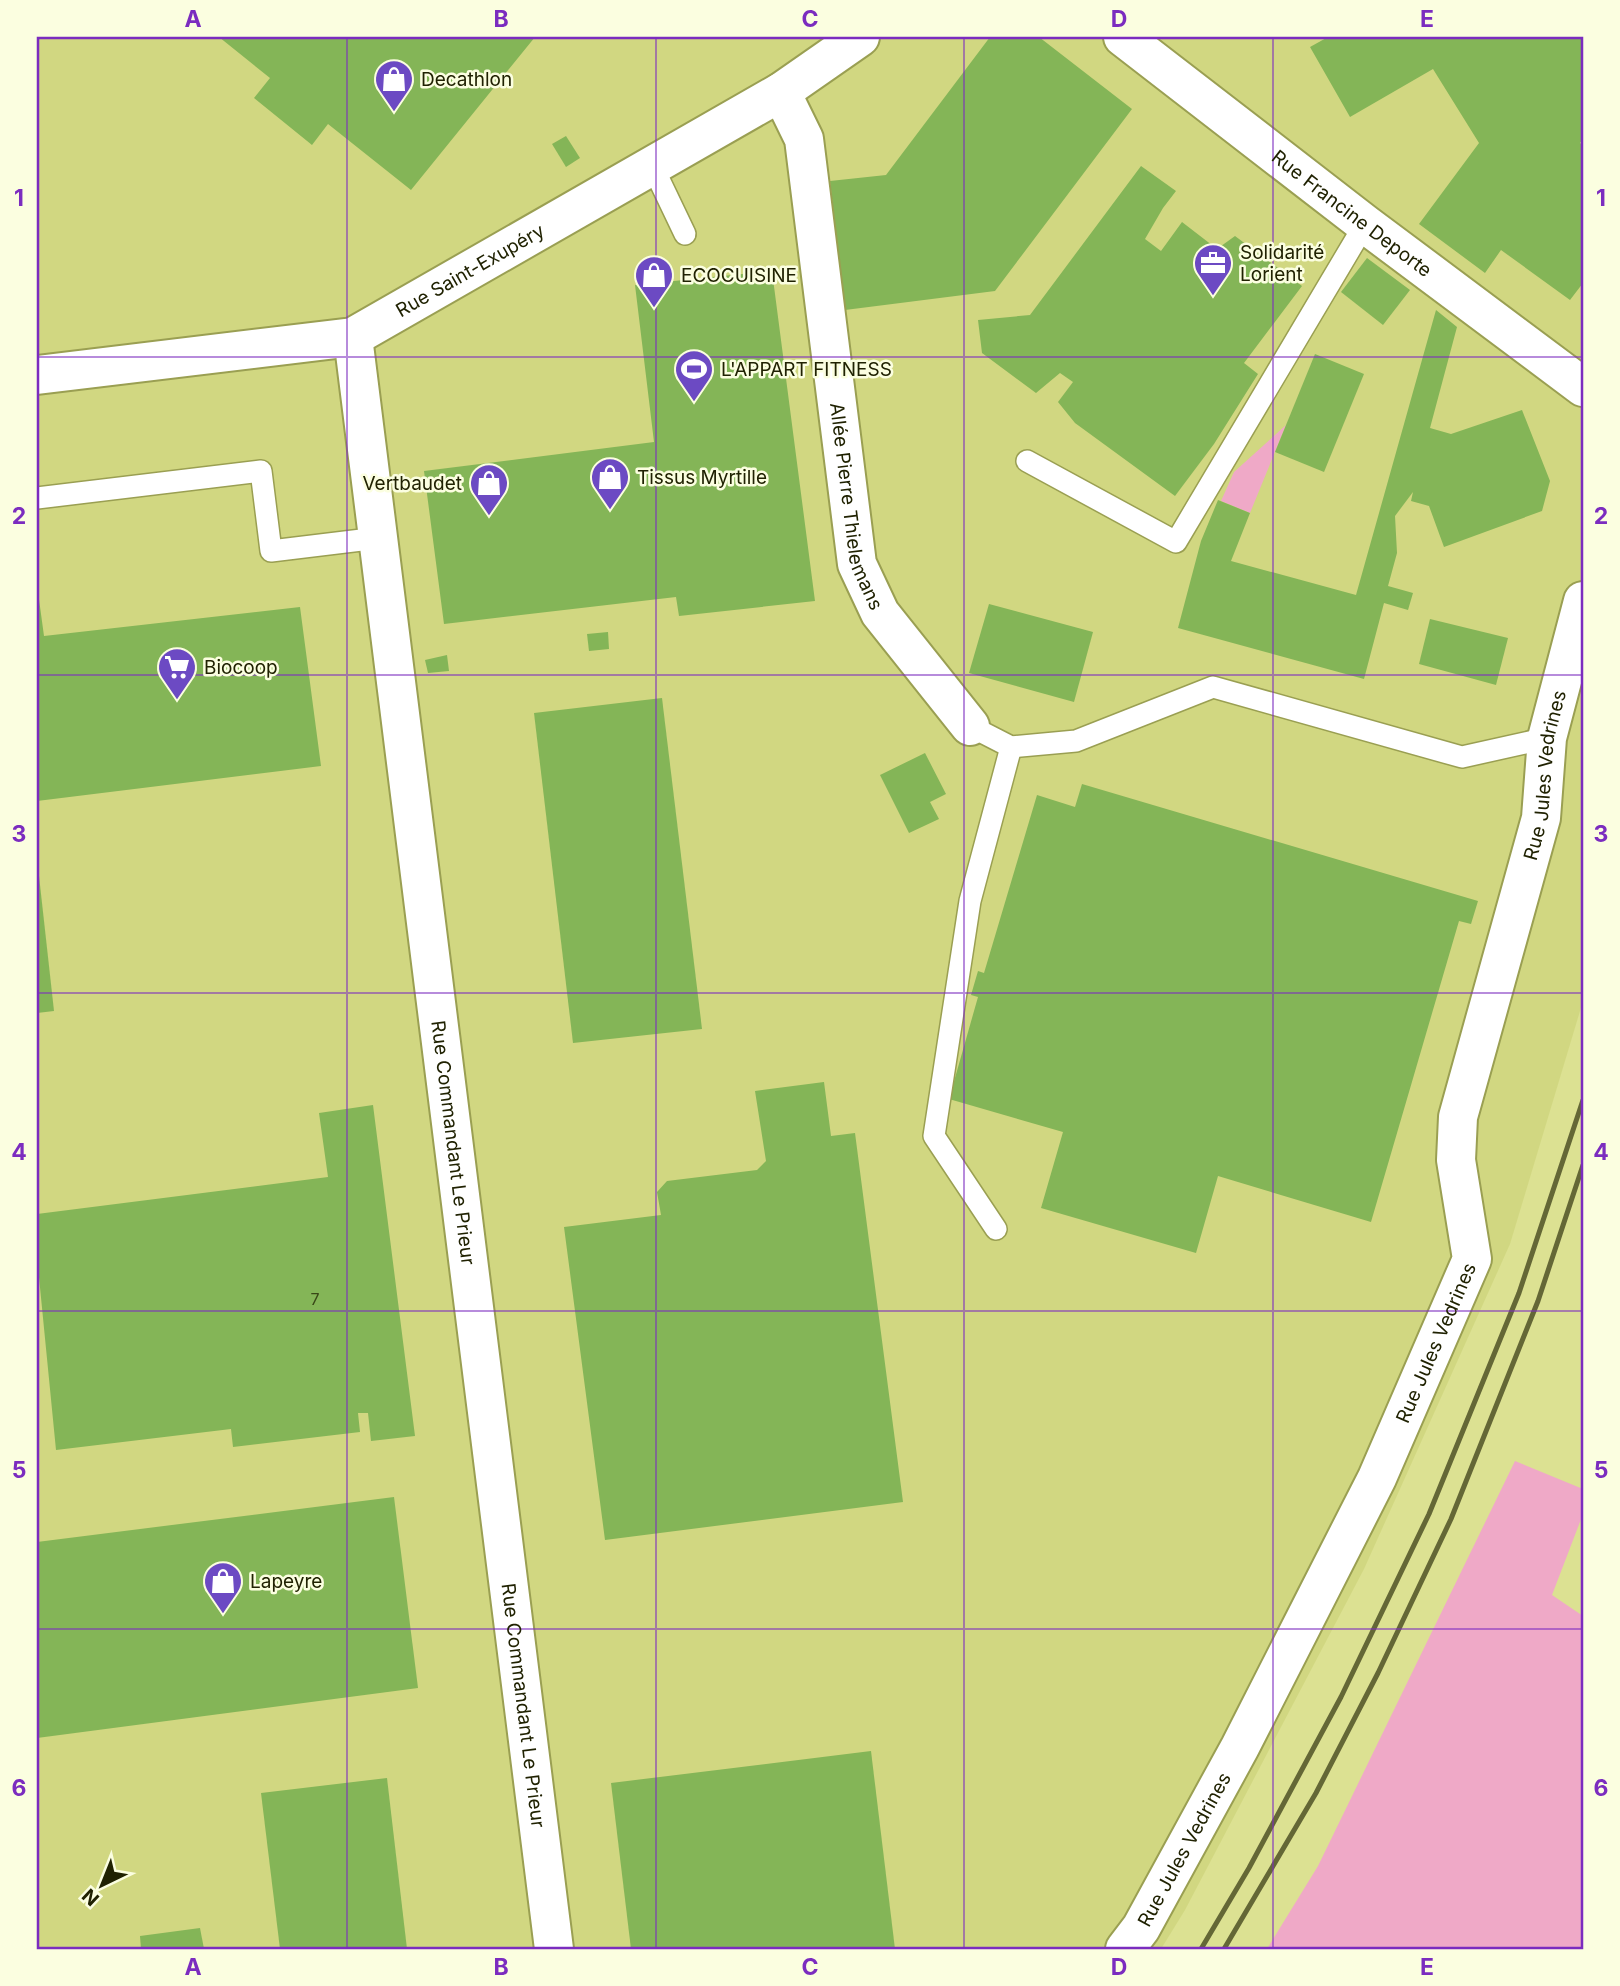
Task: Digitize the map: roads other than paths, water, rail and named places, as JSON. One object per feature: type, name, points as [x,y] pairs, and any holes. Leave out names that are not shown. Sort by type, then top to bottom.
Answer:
[{"type":"street","name":"Rue Saint-Exupéry","points":[[37,375],[353,337],[781,92],[860,37]]},
{"type":"street","name":"Rue Francine Deporte","points":[[1123,37],[1583,387]]},
{"type":"street","name":"Allée Pierre Thielemans","points":[[781,92],[804,139],[857,564],[880,613],[970,726]]},
{"type":"street","name":"Rue Commandant Le Prieur","points":[[353,337],[554,1949]]},
{"type":"street","name":"Rue Jules Vedrines","points":[[1125,1949],[1141,1928],[1240,1747],[1377,1478],[1472,1259],[1456,1160],[1458,1117],[1541,818],[1547,738],[1583,601]]},
{"type":"lane","points":[[652,165],[685,233]]},
{"type":"lane","points":[[1027,461],[1176,542],[1365,223]]},
{"type":"lane","points":[[37,498],[261,471],[271,551],[378,538]]},
{"type":"lane","points":[[970,726],[1011,747],[1076,741],[1213,687],[1462,757],[1547,738]]},
{"type":"lane","points":[[996,1229],[934,1136],[970,901],[1011,747]]},
{"type":"railway","points":[[1201,1949],[1249,1868],[1341,1697],[1429,1514],[1519,1293],[1583,1100]]},
{"type":"railway","points":[[1224,1949],[1316,1793],[1378,1673],[1451,1519],[1538,1301],[1583,1165]]},
{"type":"place","name":"Decathlon","points":[[394,113]]},
{"type":"place","name":"Solidarité Lorient","points":[[1213,297]]},
{"type":"place","name":"ECOCUISINE","points":[[654,309]]},
{"type":"place","name":"L'APPART FITNESS","points":[[694,403]]},
{"type":"place","name":"Tissus Myrtille","points":[[610,511]]},
{"type":"place","name":"Vertbaudet","points":[[489,517]]},
{"type":"place","name":"Biocoop","points":[[177,701]]},
{"type":"place","name":"Lapeyre","points":[[223,1615]]}]
